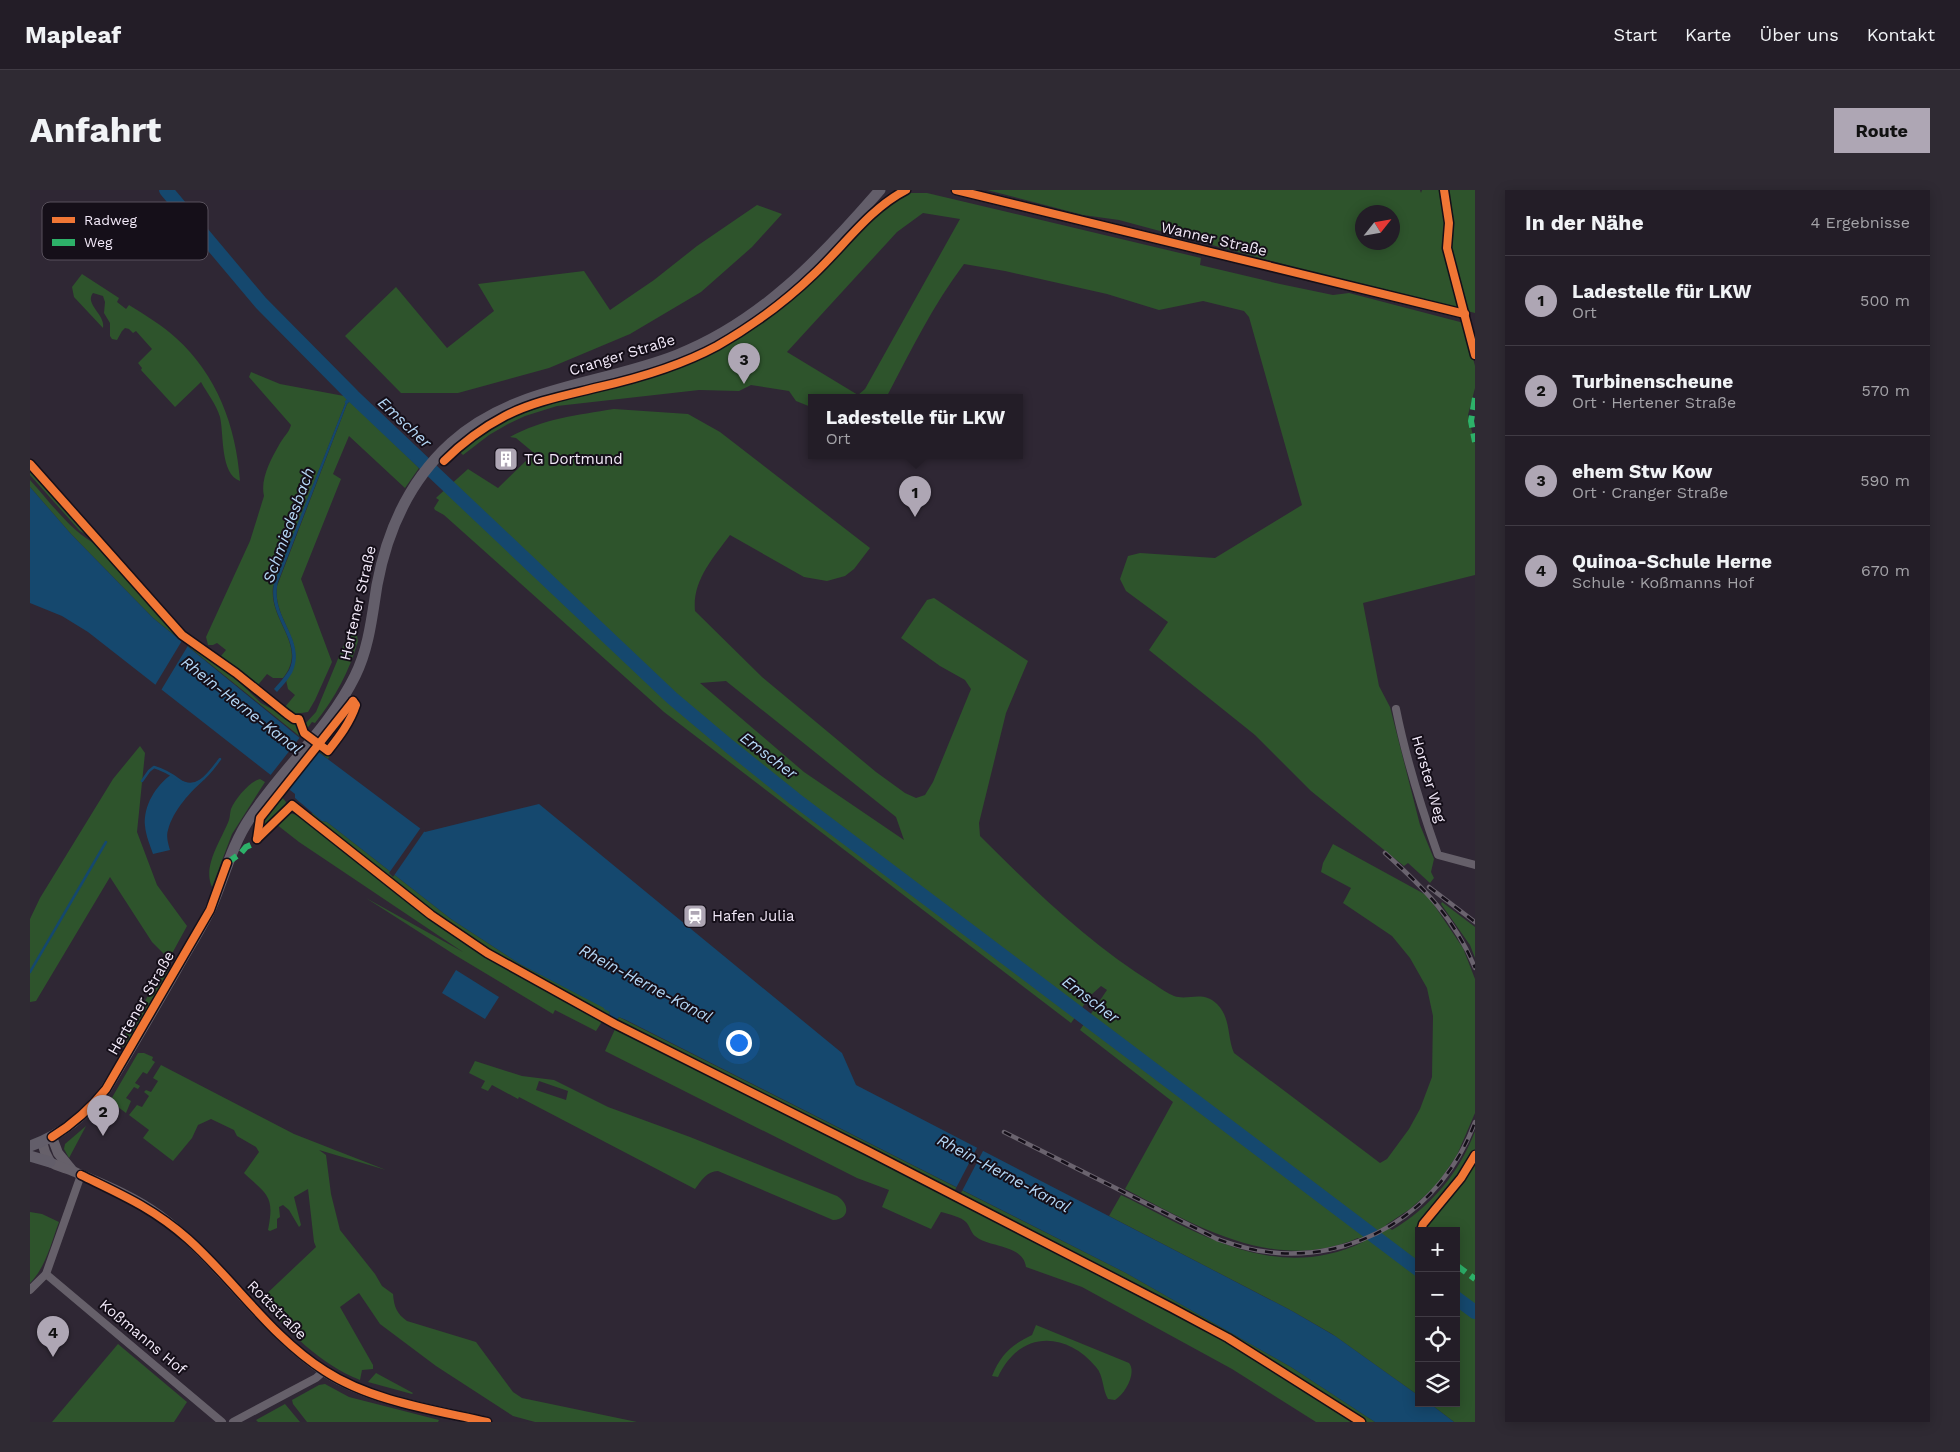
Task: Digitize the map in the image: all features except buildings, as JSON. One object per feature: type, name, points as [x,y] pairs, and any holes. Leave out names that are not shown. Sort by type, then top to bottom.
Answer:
[{"type":"main road","points":[[877,193],[891,190]]},
{"type":"main road","name":"Cranger Straße","points":[[409,493],[438,456],[465,432],[507,406],[545,393],[653,364],[709,340],[736,325],[763,307],[800,276],[877,193]]},
{"type":"main road","name":"Hertener Straße","points":[[47,1139],[67,1128],[80,1117],[106,1089],[210,910],[227,863],[242,832],[271,789],[338,706],[362,661],[388,539],[409,493]]},
{"type":"main road","points":[[30,1146],[47,1139]]},
{"type":"main road","points":[[30,1156],[50,1162]]},
{"type":"street","name":"Wanner Straße","points":[[956,190],[1465,314]]},
{"type":"street","name":"Horster Weg","points":[[1396,709],[1415,788],[1438,855],[1475,865]]},
{"type":"street","points":[[47,1139],[45,1152],[50,1162]]},
{"type":"street","name":"Rottstraße","points":[[47,1139],[77,1173]]},
{"type":"street","name":"Rottstraße","points":[[50,1162],[147,1207],[170,1224],[199,1250],[295,1348],[324,1371],[368,1392],[487,1422]]},
{"type":"street","points":[[30,1290],[46,1274],[77,1173]]},
{"type":"street","name":"Koßmanns Hof","points":[[46,1274],[222,1422]]},
{"type":"street","points":[[232,1422],[316,1378],[324,1371]]},
{"type":"green space","points":[[987,190],[1420,190],[1421,193],[1422,190],[1475,190],[1475,313],[1301,269],[1119,220],[1083,215]]},
{"type":"green space","points":[[907,193],[927,193],[1201,258],[1200,265],[1333,295],[1349,293],[1464,323],[1475,366],[1475,388],[1468,415],[1475,444],[1475,575],[1363,603],[1379,686],[1390,707],[1420,825],[1434,859],[1431,872],[1434,878],[1430,883],[1408,863],[1404,866],[1311,791],[1255,735],[1149,650],[1168,622],[1126,591],[1120,579],[1128,556],[1140,553],[1215,558],[1302,505],[1249,317],[1244,311],[1203,301],[1159,310],[1107,294],[1005,271],[964,264],[932,312],[888,394],[859,394],[865,389],[960,219],[923,213],[897,232],[787,352],[856,394],[808,394],[808,406],[796,401],[789,391],[751,385],[739,391],[699,390],[557,406],[525,416],[508,424],[489,435],[463,455],[458,450],[493,425],[527,409],[549,401],[665,372],[687,364],[708,353],[749,329],[789,300],[884,208]]},
{"type":"green space","points":[[757,205],[782,214],[752,247],[701,292],[630,334],[549,368],[458,393],[401,393],[345,336],[396,287],[447,348],[494,311],[478,284],[584,271],[610,310],[654,280],[697,246]]},
{"type":"green space","points":[[82,274],[119,298],[117,302],[126,309],[129,305],[165,329],[176,338],[203,368],[222,403],[229,421],[238,461],[240,481],[229,470],[224,453],[220,417],[201,382],[175,407],[141,370],[142,368],[138,363],[152,349],[136,331],[133,333],[125,328],[117,340],[112,339],[110,336],[110,323],[104,313],[105,302],[103,296],[93,293],[91,301],[103,323],[103,328],[74,297],[72,287]]},
{"type":"green space","points":[[251,372],[280,384],[344,396],[347,399],[273,587],[273,600],[290,644],[292,655],[290,666],[283,678],[273,678],[267,674],[258,685],[221,656],[226,650],[217,643],[208,645],[206,637],[250,541],[264,496],[263,490],[267,469],[291,425],[249,377]]},
{"type":"green space","points":[[350,401],[419,468],[405,488],[349,436],[333,474],[341,479],[301,579],[332,662],[308,712],[294,714],[285,707],[295,695],[288,689],[286,680],[293,667],[295,656],[294,644],[280,611],[277,599],[277,586],[347,404]]},
{"type":"green space","points":[[614,409],[688,414],[720,432],[870,548],[854,569],[845,576],[827,581],[804,577],[730,535],[700,580],[695,600],[695,611],[762,677],[876,772],[905,793],[916,798],[925,795],[933,782],[971,689],[965,680],[940,666],[901,638],[927,600],[934,598],[1028,661],[1006,713],[979,823],[980,836],[1063,915],[1107,952],[1174,996],[1201,997],[1212,1000],[1217,1004],[1225,1015],[1234,1053],[1380,1163],[1387,1159],[1409,1129],[1420,1109],[1432,1077],[1433,1016],[1427,988],[1410,958],[1392,936],[1343,903],[1351,888],[1321,872],[1323,863],[1333,844],[1428,896],[1463,948],[1475,979],[1475,1113],[1457,1155],[1437,1185],[1410,1209],[1386,1225],[1392,1230],[1431,1200],[1461,1161],[1475,1131],[1475,1422],[1454,1422],[1434,1407],[1460,1407],[1460,1227],[1415,1227],[1415,1393],[1332,1334],[1292,1311],[1109,1216],[1121,1195],[1209,1238],[1268,1256],[1299,1258],[1331,1254],[1363,1242],[1358,1238],[1327,1248],[1297,1251],[1267,1248],[1237,1241],[1208,1230],[1125,1189],[1173,1102],[1080,1030],[1107,990],[1101,986],[1091,995],[1071,1023],[664,712],[444,515],[435,510],[434,508],[439,500],[436,498],[468,469],[498,488],[534,453],[516,438],[510,437],[547,422]],"holes":[[[726,681],[896,817],[904,840],[804,772],[700,683]]]},
{"type":"green space","points":[[30,469],[89,536],[80,531],[30,475]]},
{"type":"green space","points":[[30,480],[70,525],[99,546],[172,627],[176,635],[230,673],[261,703],[288,718],[298,726],[303,734],[330,755],[328,759],[153,618],[71,534],[30,487]]},
{"type":"green space","points":[[354,634],[357,636],[358,641],[341,684],[322,714],[306,730],[305,724],[316,712],[347,637]]},
{"type":"green space","points":[[140,746],[145,753],[137,832],[157,885],[187,926],[169,959],[152,942],[110,877],[36,1001],[30,1002],[30,919],[40,898],[113,779]]},
{"type":"green space","points":[[260,779],[265,782],[232,834],[212,887],[209,870],[214,853],[229,820],[231,809],[243,791]]},
{"type":"green space","points":[[280,795],[286,802],[285,808],[261,832],[263,818]]},
{"type":"green space","points":[[289,813],[302,816],[446,929],[523,977],[603,1020],[596,1031],[555,1010],[553,1014],[455,955],[366,898],[463,952],[299,842],[276,824]]},
{"type":"green space","points":[[313,813],[451,919],[520,964],[605,1008],[610,1012],[608,1017],[521,969],[432,912],[309,815]]},
{"type":"green space","points":[[1442,902],[1475,927],[1475,958],[1470,945],[1441,904]]},
{"type":"green space","points":[[166,965],[169,971],[128,1045],[117,1049]]},
{"type":"green space","points":[[619,1017],[1126,1273],[1291,1367],[1375,1422],[1366,1422],[1266,1358],[1172,1305],[1021,1225],[616,1021]]},
{"type":"green space","points":[[616,1027],[960,1200],[1167,1308],[1282,1374],[1356,1422],[1316,1422],[1232,1369],[1082,1287],[1026,1267],[1024,1260],[1019,1254],[981,1240],[974,1235],[964,1220],[958,1217],[941,1212],[931,1229],[882,1207],[889,1190],[857,1178],[605,1051]]},
{"type":"green space","points":[[138,1053],[144,1053],[153,1057],[152,1060],[155,1062],[147,1074],[143,1072],[135,1083],[140,1086],[138,1089],[134,1087],[126,1098],[131,1101],[126,1113],[110,1101]]},
{"type":"green space","points":[[475,1061],[522,1076],[554,1080],[608,1107],[690,1137],[837,1196],[846,1207],[845,1214],[839,1219],[833,1220],[718,1171],[707,1175],[695,1189],[519,1097],[518,1099],[492,1085],[488,1091],[481,1088],[485,1081],[469,1073]],"holes":[[[539,1081],[568,1091],[566,1100],[536,1090]]]},
{"type":"green space","points":[[161,1065],[294,1134],[386,1170],[319,1150],[326,1155],[331,1194],[340,1230],[375,1274],[382,1286],[393,1294],[397,1310],[407,1321],[476,1342],[513,1392],[522,1398],[637,1422],[535,1422],[513,1416],[436,1366],[380,1324],[359,1293],[340,1307],[373,1365],[373,1369],[362,1370],[360,1380],[318,1356],[294,1335],[260,1300],[316,1247],[308,1189],[294,1197],[301,1225],[299,1227],[289,1210],[283,1205],[279,1207],[280,1217],[277,1219],[277,1228],[270,1231],[268,1230],[270,1202],[264,1191],[244,1173],[259,1152],[256,1147],[237,1136],[234,1130],[211,1119],[198,1125],[192,1138],[173,1161],[143,1138],[149,1130],[129,1115],[137,1105],[142,1107],[149,1096],[144,1092],[146,1090],[151,1092],[158,1081],[153,1078]]},
{"type":"green space","points":[[86,1126],[69,1158],[64,1149],[65,1144]]},
{"type":"green space","points":[[30,1212],[42,1214],[59,1222],[44,1262],[36,1277],[30,1283]]},
{"type":"green space","points":[[1036,1325],[1129,1363],[1132,1372],[1131,1378],[1123,1393],[1115,1400],[1108,1399],[1096,1367],[1071,1346],[1057,1342],[1043,1341],[1030,1344],[1018,1351],[1007,1362],[998,1377],[992,1376],[1003,1356],[1012,1347],[1032,1335]]},
{"type":"green space","points":[[118,1344],[187,1402],[174,1422],[52,1422]]},
{"type":"green space","points":[[376,1373],[413,1393],[368,1382]]},
{"type":"green space","points":[[325,1384],[349,1397],[439,1420],[438,1422],[307,1422],[292,1400],[319,1385]]},
{"type":"green space","points":[[285,1404],[300,1422],[258,1422],[256,1420]]},
{"type":"water","points":[[347,399],[350,401],[347,404],[278,582],[277,595],[279,607],[292,639],[296,661],[292,673],[277,692],[274,689],[289,670],[292,649],[275,607],[273,596],[274,583]]},
{"type":"water","name":"Rhein-Herne-Kanal","points":[[30,487],[71,534],[153,618],[301,739],[425,832],[539,804],[842,1053],[856,1085],[1292,1311],[1335,1336],[1415,1393],[1415,1407],[1434,1407],[1454,1422],[1375,1422],[1291,1367],[1126,1273],[626,1020],[619,1017],[616,1021],[608,1017],[610,1012],[604,1008],[520,964],[451,919],[327,822],[322,821],[295,798],[295,794],[88,632],[62,616],[30,603]]},
{"type":"water","points":[[172,774],[188,783],[196,783],[206,778],[178,808],[170,823],[167,832],[170,850],[153,854],[146,830],[146,811],[156,790]]},
{"type":"water","points":[[456,970],[499,997],[485,1019],[442,993]]},
{"type":"pier","points":[[183,639],[189,644],[160,692],[154,687]]},
{"type":"pier","points":[[301,736],[318,748],[285,789],[269,777]]},
{"type":"pier","points":[[422,826],[426,829],[393,877],[389,873]]},
{"type":"pier","points":[[978,1146],[984,1149],[961,1193],[955,1190]]},
{"type":"waterway","name":"Emscher","points":[[166,190],[176,202]]},
{"type":"waterway","name":"Emscher","points":[[208,240],[261,303],[353,396],[672,698],[795,799],[1415,1267]]},
{"type":"waterway","name":"Schmiedesbach","points":[[346,402],[353,396]]},
{"type":"waterway","name":"Schmiedesbach","points":[[142,781],[154,767],[167,772],[179,780],[192,784],[207,775],[220,759]]},
{"type":"waterway","name":"Schmiedesbach","points":[[30,972],[106,842]]},
{"type":"waterway","name":"Emscher","points":[[1460,1301],[1475,1312]]},
{"type":"railway","points":[[1385,853],[1413,879],[1448,919],[1467,950],[1475,968]]},
{"type":"railway","points":[[1429,887],[1475,922]]},
{"type":"railway","points":[[1004,1132],[1217,1239],[1255,1250],[1296,1253],[1330,1250],[1362,1240],[1391,1225],[1418,1205],[1441,1181],[1460,1153],[1475,1122]]},
{"type":"marked path","points":[[1475,398],[1471,421],[1475,442]]},
{"type":"marked path","points":[[227,863],[246,847],[253,844],[258,836]]},
{"type":"marked path","points":[[1460,1268],[1475,1279]]},
{"type":"cycle path","points":[[444,461],[480,431],[527,406],[659,371],[689,360],[717,346],[780,304],[825,263],[880,207],[906,190]]},
{"type":"cycle path","points":[[956,190],[1465,314]]},
{"type":"cycle path","points":[[1444,190],[1449,223],[1447,248],[1475,355]]},
{"type":"cycle path","points":[[30,464],[182,635],[236,673],[287,714],[294,719],[299,719],[304,733],[328,751],[351,718],[356,705],[353,701]]},
{"type":"cycle path","points":[[257,839],[260,818],[353,701]]},
{"type":"cycle path","points":[[257,839],[292,805],[431,915],[487,953],[615,1024],[866,1150],[1228,1338],[1361,1422]]},
{"type":"cycle path","points":[[52,1137],[81,1116],[106,1089],[210,910],[227,863]]},
{"type":"cycle path","points":[[1422,1227],[1461,1178],[1475,1155]]},
{"type":"cycle path","points":[[81,1175],[137,1203],[175,1228],[205,1255],[287,1342],[325,1371],[362,1390],[382,1397],[487,1422]]},
{"type":"place","name":"ehem Stw Kow","points":[[744,384]]},
{"type":"place","name":"TG Dortmund","points":[[506,459]]},
{"type":"place","name":"Ladestelle für LKW","points":[[915,517]]},
{"type":"place","name":"Hafen Julia","points":[[695,916]]},
{"type":"place","name":"Turbinenscheune","points":[[103,1136]]},
{"type":"place","name":"Quinoa-Schule Herne","points":[[53,1357]]}]
